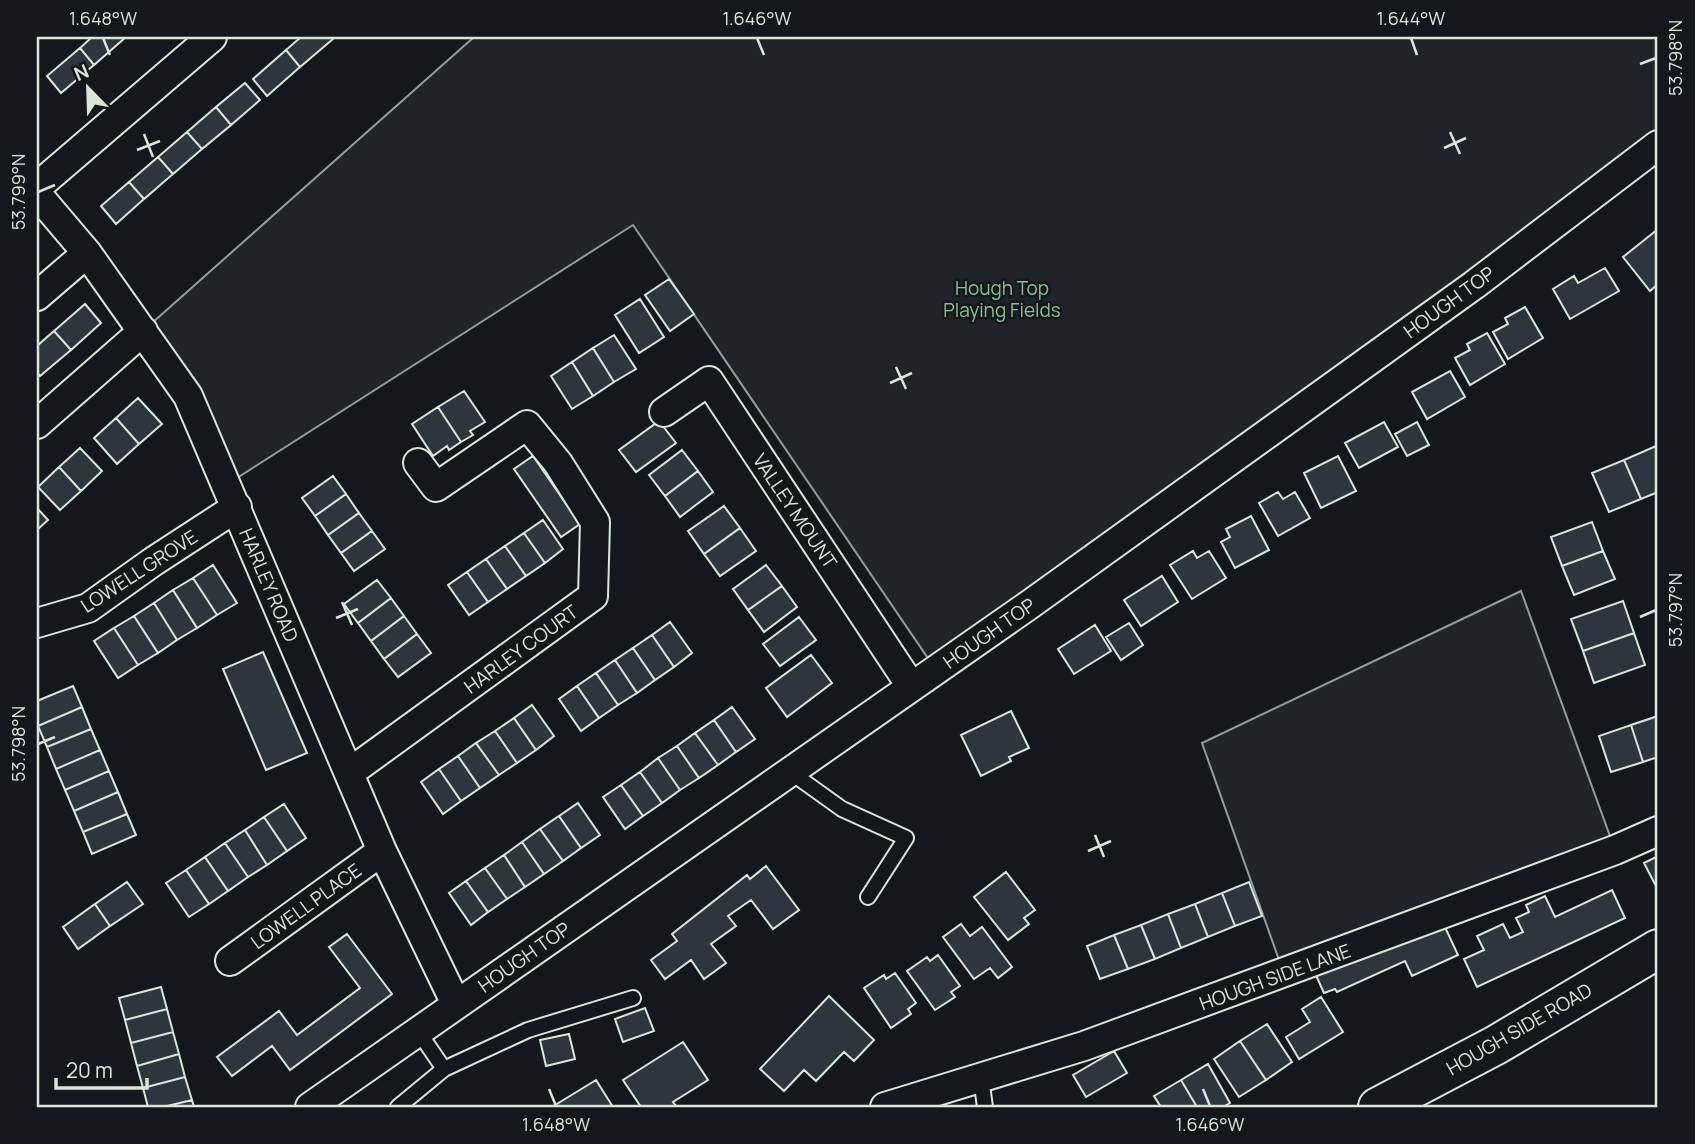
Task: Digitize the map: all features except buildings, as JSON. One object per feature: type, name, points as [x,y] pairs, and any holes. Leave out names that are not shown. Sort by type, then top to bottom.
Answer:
[{"type":"main road","name":"HOUGH SIDE ROAD","points":[[1378,1107],[1496,1045],[1658,949]]},
{"type":"street","points":[[37,187],[212,37]]},
{"type":"street","name":"HOUGH TOP","points":[[310,1107],[1030,605],[1474,285],[1658,145]]},
{"type":"street","name":"HARLEY ROAD","points":[[37,194],[87,253],[188,396],[382,851],[456,1004]]},
{"type":"street","points":[[37,296],[87,253]]},
{"type":"street","points":[[37,424],[143,331]]},
{"type":"street","name":"VALLEY MOUNT","points":[[664,412],[709,381],[911,686]]},
{"type":"street","name":"HARLEY COURT","points":[[349,773],[593,596],[596,522],[558,463],[527,425],[436,487],[418,463]]},
{"type":"street","name":"LOWELL GROVE","points":[[37,623],[88,608],[237,507]]},
{"type":"street","name":"HOUGH SIDE LANE","points":[[885,1107],[1084,1046],[1615,850],[1658,831]]},
{"type":"street","name":"LOWELL PLACE","points":[[230,961],[382,851]]},
{"type":"lane","points":[[789,771],[842,809],[906,838],[868,897]]},
{"type":"lane","points":[[398,1107],[444,1069],[528,1030],[633,998]]},
{"type":"lane","points":[[418,1031],[444,1069]]},
{"type":"lane","points":[[981,1078],[985,1107]]},
{"type":"green space","name":"Hough Top Playing Fields","points":[[474,37],[1658,37],[1658,145],[936,670],[633,225],[226,485],[143,331]]},
{"type":"green space","points":[[1521,591],[1615,850],[1284,974],[1202,743]]}]
